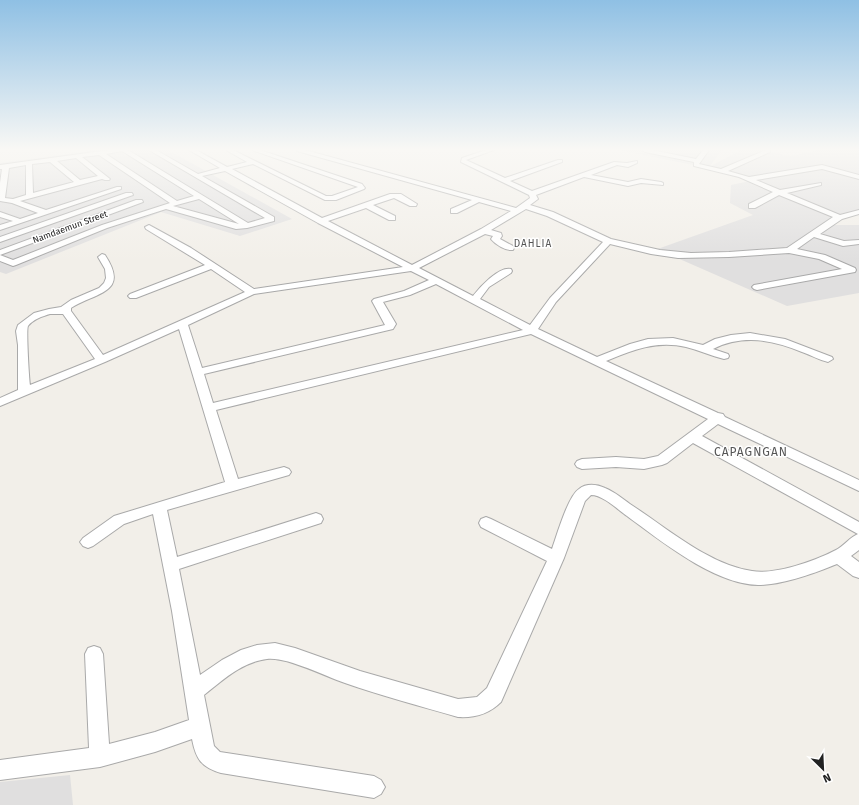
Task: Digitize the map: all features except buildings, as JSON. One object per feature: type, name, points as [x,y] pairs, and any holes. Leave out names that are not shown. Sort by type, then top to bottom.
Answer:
[{"type":"street","points":[[2,188],[1,199],[13,201],[44,212]]},
{"type":"street","points":[[30,188],[30,196]]},
{"type":"street","points":[[13,201],[62,188]]},
{"type":"street","points":[[0,228],[119,188],[151,209]]},
{"type":"street","points":[[152,188],[175,203]]},
{"type":"street","points":[[185,188],[247,226]]},
{"type":"street","points":[[165,206],[236,227],[247,226],[271,218],[217,188]]},
{"type":"street","points":[[259,188],[532,330],[719,417],[859,486]]},
{"type":"street","points":[[303,188],[325,198],[333,198],[362,188]]},
{"type":"street","points":[[434,188],[479,200],[550,214],[608,241],[662,253],[679,255],[720,255],[789,250],[822,258],[856,269]]},
{"type":"street","points":[[518,188],[532,194],[549,188]]},
{"type":"street","points":[[769,188],[839,217]]},
{"type":"street","points":[[752,206],[779,192],[801,188]]},
{"type":"street","points":[[0,402],[101,360],[252,292],[412,268],[484,231],[522,208],[533,201],[534,198],[532,194]]},
{"type":"street","points":[[0,240],[74,212],[129,195]]},
{"type":"street","points":[[0,258],[13,263],[97,228],[151,209],[199,196]]},
{"type":"street","points":[[321,221],[395,196],[413,204]]},
{"type":"street","points":[[454,211],[479,200]]},
{"type":"street","name":"Namdaemun Street","points":[[0,253],[87,220],[140,202]]},
{"type":"street","points":[[366,205],[392,218]]},
{"type":"street","points":[[789,250],[839,217],[859,212]]},
{"type":"street","points":[[0,214],[18,222]]},
{"type":"street","points":[[149,227],[252,292]]},
{"type":"street","points":[[484,231],[498,234],[495,239],[510,248]]},
{"type":"street","points":[[813,234],[843,244],[859,242]]},
{"type":"street","points":[[209,408],[532,330],[553,300],[608,241]]},
{"type":"street","points":[[66,311],[66,307],[75,301],[105,288],[110,284],[111,280],[109,267],[102,257]]},
{"type":"street","points":[[133,296],[212,266]]},
{"type":"street","points":[[757,288],[856,269]]},
{"type":"street","points":[[475,299],[486,285],[508,271]]},
{"type":"street","points":[[198,372],[389,327],[391,324],[377,301],[407,293],[437,280]]},
{"type":"street","points":[[24,392],[23,345],[21,331],[23,325],[42,314],[58,310],[66,311],[101,360]]},
{"type":"street","points":[[182,323],[233,485]]},
{"type":"street","points":[[704,349],[717,342],[732,337],[766,338],[787,342],[828,359]]},
{"type":"street","points":[[599,360],[634,345],[658,340],[678,341],[724,356]]},
{"type":"street","points":[[582,464],[616,462],[644,464],[654,463],[668,456],[719,417]]},
{"type":"street","points":[[693,437],[859,529]]},
{"type":"street","points":[[88,542],[119,520],[233,485],[284,472]]},
{"type":"street","points":[[194,692],[232,663],[252,654],[270,650],[347,676],[458,708],[470,709],[480,707],[488,702],[494,694],[556,558],[578,499],[582,493],[587,490],[593,489],[608,496],[694,554],[737,576],[767,578],[803,569],[838,556],[859,540]]},
{"type":"street","points":[[159,507],[200,726],[205,750],[208,756],[215,762],[374,787]]},
{"type":"street","points":[[171,565],[316,519]]},
{"type":"street","points":[[486,523],[556,558]]},
{"type":"street","points":[[838,556],[859,571]]},
{"type":"street","points":[[94,654],[100,757]]},
{"type":"street","points":[[0,770],[100,757],[156,742],[200,726]]},
{"type":"shaded area","points":[[0,188],[236,188],[292,219],[240,236],[161,212],[6,274],[0,272]]},
{"type":"shaded area","points":[[731,188],[859,188],[859,213],[838,218],[829,225],[859,225],[859,293],[787,306],[675,257],[649,252],[753,215],[730,203]]},
{"type":"shaded area","points":[[70,775],[73,805],[0,805],[0,782]]},
{"type":"district","name":"DAHLIA","points":[[533,244]]},
{"type":"district","name":"CAPAGNGAN","points":[[751,452]]}]
